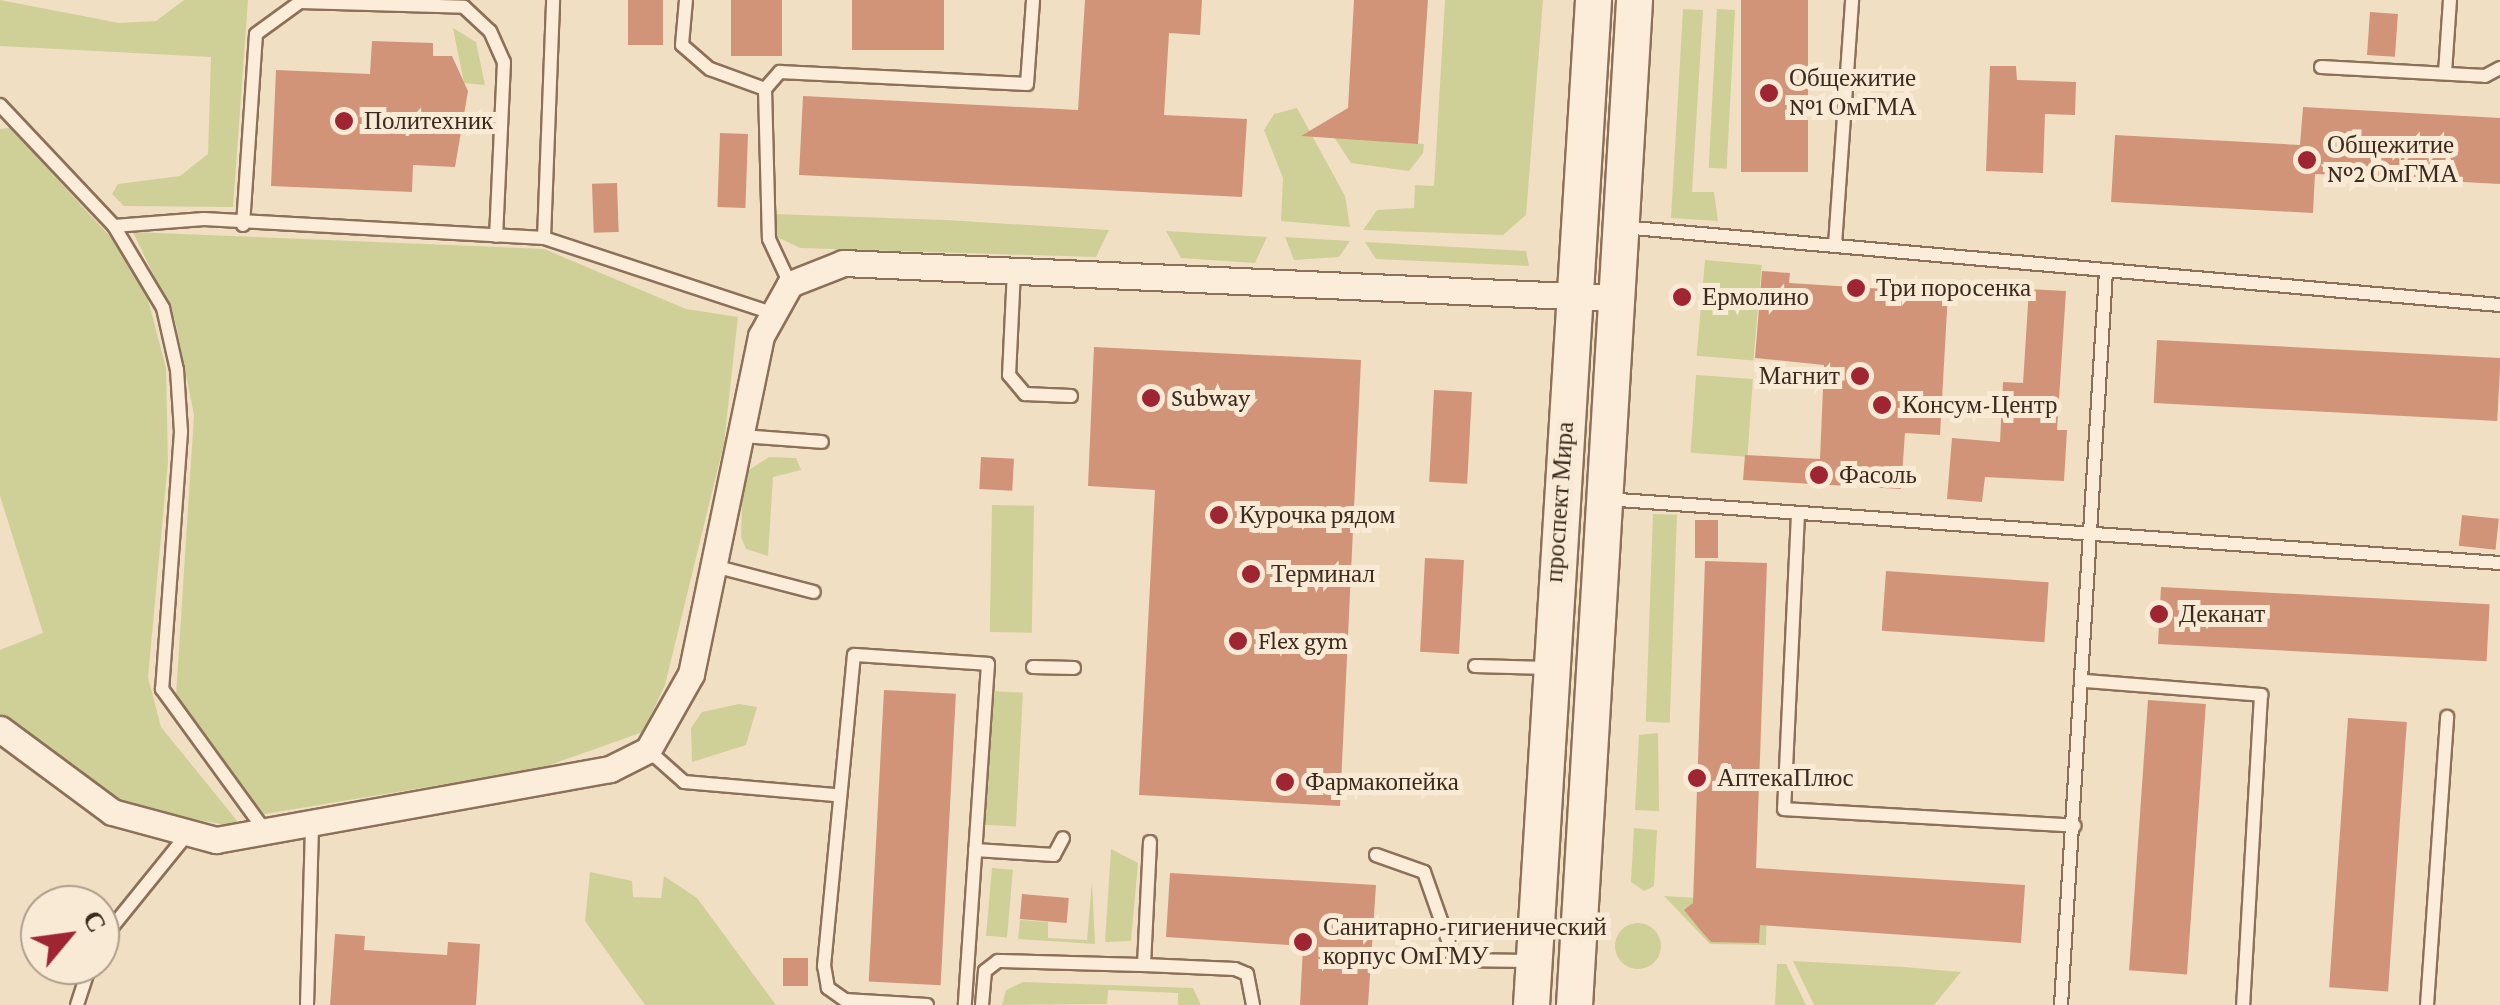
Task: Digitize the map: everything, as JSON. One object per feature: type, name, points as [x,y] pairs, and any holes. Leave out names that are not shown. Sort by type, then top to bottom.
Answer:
[{"type":"main road","name":"проспект Мира","points":[[1574,1005],[1558,901],[1549,668],[1593,0]]},
{"type":"main road","name":"проспект Мира","points":[[1530,1005],[1533,961],[1558,901],[1602,499],[1634,0]]},
{"type":"street","points":[[0,729],[112,812],[184,837],[268,836],[312,828],[610,769],[648,750],[690,674],[772,312],[790,284],[843,262],[1614,298]]},
{"type":"lane","points":[[544,238],[553,0]]},
{"type":"lane","points":[[686,0],[682,46],[710,69],[765,89]]},
{"type":"lane","points":[[790,284],[769,239],[765,89],[780,72],[1026,84],[1032,0]]},
{"type":"lane","points":[[1835,246],[1852,0]]},
{"type":"lane","points":[[2445,73],[2450,0]]},
{"type":"lane","points":[[243,225],[256,34],[300,2],[464,7],[490,31],[504,62],[496,236]]},
{"type":"lane","points":[[2321,67],[2485,76],[2500,68]]},
{"type":"lane","points":[[0,105],[114,226],[163,308],[177,370],[181,432],[162,689],[173,717],[268,836]]},
{"type":"lane","points":[[114,226],[243,225],[544,238],[772,312]]},
{"type":"lane","points":[[1620,227],[2500,305]]},
{"type":"lane","points":[[1014,270],[1009,375],[1024,394],[1071,396]]},
{"type":"lane","points":[[2061,1005],[2085,681],[2089,538],[2106,272]]},
{"type":"lane","points":[[741,436],[822,442]]},
{"type":"lane","points":[[1602,499],[2089,538],[2500,564]]},
{"type":"lane","points":[[1798,514],[1784,809],[2075,826]]},
{"type":"lane","points":[[714,566],[814,592]]},
{"type":"lane","points":[[927,1005],[845,1000],[828,988],[847,656],[988,664],[964,1005]]},
{"type":"lane","points":[[1475,666],[1549,668]]},
{"type":"lane","points":[[1033,667],[1074,668]]},
{"type":"lane","points":[[2085,681],[2261,695],[2244,1005]]},
{"type":"lane","points":[[2426,1005],[2447,717]]},
{"type":"lane","points":[[648,750],[684,782],[837,795]]},
{"type":"lane","points":[[307,1005],[312,828]]},
{"type":"lane","points":[[120,917],[184,837]]},
{"type":"lane","points":[[975,850],[1054,855],[1063,838]]},
{"type":"lane","points":[[1144,965],[1150,842]]},
{"type":"lane","points":[[1376,855],[1424,872],[1455,960],[1533,961]]},
{"type":"lane","points":[[982,1005],[985,970],[998,961],[1236,969],[1247,974],[1253,1005]]},
{"type":"green space","points":[[0,0],[119,23],[156,21],[184,0],[248,0],[233,207],[124,206],[112,194],[118,184],[180,176],[208,154],[211,57],[0,46]]},
{"type":"green space","points":[[1445,0],[1543,0],[1526,215],[1503,235],[1363,230],[1377,210],[1414,208],[1415,185],[1434,186]]},
{"type":"green space","points":[[1683,9],[1703,10],[1692,192],[1714,192],[1718,221],[1671,218]]},
{"type":"green space","points":[[1717,9],[1735,10],[1727,169],[1709,168]]},
{"type":"green space","points":[[453,28],[476,42],[485,85],[464,83]]},
{"type":"green space","points":[[1297,108],[1345,196],[1350,227],[1281,221],[1283,178],[1264,130],[1274,114]]},
{"type":"green space","points":[[10,128],[116,243],[146,292],[166,368],[168,462],[148,677],[161,727],[243,828],[125,807],[0,720],[0,650],[43,633],[0,496],[0,129]]},
{"type":"green space","points":[[1334,137],[1424,144],[1423,153],[1409,171],[1351,163]]},
{"type":"green space","points":[[773,214],[1109,230],[1096,257],[800,248],[777,237]]},
{"type":"green space","points":[[1166,231],[1267,237],[1255,263],[1181,258]]},
{"type":"green space","points":[[133,232],[544,249],[686,309],[738,317],[724,443],[665,685],[643,732],[541,768],[259,815],[176,696],[194,415],[175,320]]},
{"type":"green space","points":[[1285,237],[1350,241],[1339,257],[1294,260]]},
{"type":"green space","points":[[1365,242],[1526,251],[1529,266],[1376,259]]},
{"type":"green space","points":[[1705,260],[1762,265],[1753,361],[1697,356]]},
{"type":"green space","points":[[1696,375],[1753,379],[1747,457],[1691,453]]},
{"type":"green space","points":[[769,457],[796,458],[801,470],[773,477],[768,556],[746,549],[741,537],[743,474]]},
{"type":"green space","points":[[992,505],[1034,506],[1032,633],[990,632]]},
{"type":"green space","points":[[1653,514],[1677,515],[1670,723],[1646,722]]},
{"type":"green space","points":[[990,691],[1023,693],[1016,827],[983,825]]},
{"type":"green space","points":[[739,704],[757,707],[746,745],[692,762],[691,728],[702,712]]},
{"type":"green space","points":[[1658,733],[1659,811],[1635,810],[1639,735]]},
{"type":"green space","points":[[1634,828],[1657,830],[1654,886],[1644,891],[1631,882]]},
{"type":"green space","points":[[1111,849],[1138,863],[1131,941],[1105,942]]},
{"type":"green space","points":[[992,868],[1013,870],[1007,938],[986,936]]},
{"type":"green space","points":[[590,872],[632,881],[633,897],[661,898],[664,876],[697,898],[776,1005],[645,1005],[585,921]]},
{"type":"green space","points":[[1092,881],[1095,944],[1018,939],[1020,920],[1048,922],[1048,938],[1087,940]]},
{"type":"green space","points":[[1664,896],[1767,902],[1766,945],[1710,944]]},
{"type":"green space","points":[[1638,923],[1655,929],[1661,946],[1655,963],[1638,969],[1621,963],[1615,946],[1621,929]]},
{"type":"green space","points":[[1793,961],[1961,972],[1934,1005],[1814,1005]]},
{"type":"green space","points":[[1777,964],[1786,964],[1806,1005],[1775,1005]]},
{"type":"green space","points":[[1023,982],[1193,988],[1201,1005],[1178,1005],[1178,993],[1108,990],[1107,1004],[1002,1005],[1006,990]]},
{"type":"building","points":[[628,0],[663,0],[663,45],[628,45]]},
{"type":"building","points":[[731,0],[782,0],[782,56],[731,56]]},
{"type":"building","points":[[852,0],[944,0],[944,50],[852,50]]},
{"type":"building","points":[[1085,0],[1202,0],[1200,35],[1169,33],[1164,115],[1247,119],[1242,197],[799,175],[803,96],[1078,110]]},
{"type":"building","points":[[1354,0],[1428,0],[1418,144],[1301,136],[1348,108]]},
{"type":"building","name":"Общежитие №1 ОмГМА","points":[[1741,0],[1808,0],[1808,172],[1741,172]]},
{"type":"building","points":[[2370,12],[2398,14],[2395,57],[2367,55]]},
{"type":"building","name":"Политехник","points":[[372,41],[433,43],[433,56],[452,56],[468,91],[455,167],[413,165],[412,192],[271,186],[276,70],[370,74]]},
{"type":"building","points":[[1990,66],[2016,66],[2017,80],[2076,82],[2075,115],[2045,114],[2043,173],[1986,171]]},
{"type":"building","name":"Общежитие №2 ОмГМА","points":[[2303,107],[2500,118],[2500,184],[2315,174],[2313,213],[2111,202],[2115,135],[2300,145]]},
{"type":"building","points":[[720,133],[748,134],[745,208],[717,207]]},
{"type":"building","points":[[617,183],[619,232],[594,233],[592,184]]},
{"type":"building","name":"Консум-Центр","points":[[1762,271],[1790,273],[1789,283],[1948,293],[1940,435],[1905,433],[1901,489],[1743,480],[1745,455],[1820,459],[1824,365],[1755,358]]},
{"type":"building","points":[[2029,289],[2066,291],[2057,430],[2067,430],[2064,481],[1985,477],[1982,502],[1947,499],[1952,438],[2000,442],[2003,382],[2023,383]]},
{"type":"building","points":[[2157,340],[2500,358],[2497,421],[2154,403]]},
{"type":"building","name":"Терминал","points":[[1094,347],[1361,360],[1340,806],[1139,795],[1155,490],[1088,486]]},
{"type":"building","points":[[1434,390],[1472,392],[1467,484],[1429,482]]},
{"type":"building","points":[[981,457],[1014,459],[1012,491],[979,489]]},
{"type":"building","points":[[2462,515],[2499,519],[2496,550],[2459,546]]},
{"type":"building","points":[[1695,520],[1718,520],[1718,558],[1695,558]]},
{"type":"building","points":[[1425,558],[1464,560],[1459,654],[1420,652]]},
{"type":"building","points":[[1705,561],[1767,563],[1756,868],[2025,885],[2021,943],[1760,925],[1759,943],[1711,942],[1702,932],[1684,910],[1693,903]]},
{"type":"building","points":[[1886,571],[2049,582],[2044,642],[1882,631]]},
{"type":"building","points":[[2161,587],[2490,604],[2487,661],[2158,644]]},
{"type":"building","points":[[884,690],[956,694],[941,985],[869,982]]},
{"type":"building","points":[[2148,700],[2206,704],[2187,974],[2129,970]]},
{"type":"building","points":[[2348,718],[2407,722],[2388,991],[2329,987]]},
{"type":"building","name":"Санитарно-гигиенический корпус ОмГМУ","points":[[1170,873],[1376,885],[1368,1005],[1300,1005],[1303,946],[1166,937]]},
{"type":"building","points":[[1022,894],[1069,898],[1067,923],[1020,919]]},
{"type":"building","points":[[335,934],[365,936],[364,950],[447,955],[448,942],[480,944],[476,1005],[330,1005]]},
{"type":"building","points":[[783,958],[808,958],[808,986],[783,986]]},
{"type":"place","name":"Общежитие №1 ОмГМА","points":[[1769,93]]},
{"type":"place","name":"Политехник","points":[[344,121]]},
{"type":"place","name":"Общежитие №2 ОмГМА","points":[[2307,160]]},
{"type":"place","name":"Три поросенка","points":[[1856,288]]},
{"type":"place","name":"Ермолино","points":[[1682,297]]},
{"type":"place","name":"Магнит","points":[[1860,376]]},
{"type":"place","name":"Subway","points":[[1151,398]]},
{"type":"place","name":"Консум-Центр","points":[[1882,405]]},
{"type":"place","name":"Фасоль","points":[[1819,475]]},
{"type":"place","name":"Курочка рядом","points":[[1219,515]]},
{"type":"place","name":"Терминал","points":[[1251,574]]},
{"type":"place","name":"Деканат","points":[[2159,614]]},
{"type":"place","name":"Flex gym","points":[[1238,641]]},
{"type":"place","name":"АптекаПлюс","points":[[1697,778]]},
{"type":"place","name":"Фармакопейка","points":[[1285,782]]},
{"type":"place","name":"Санитарно-гигиенический корпус ОмГМУ","points":[[1303,942]]}]
